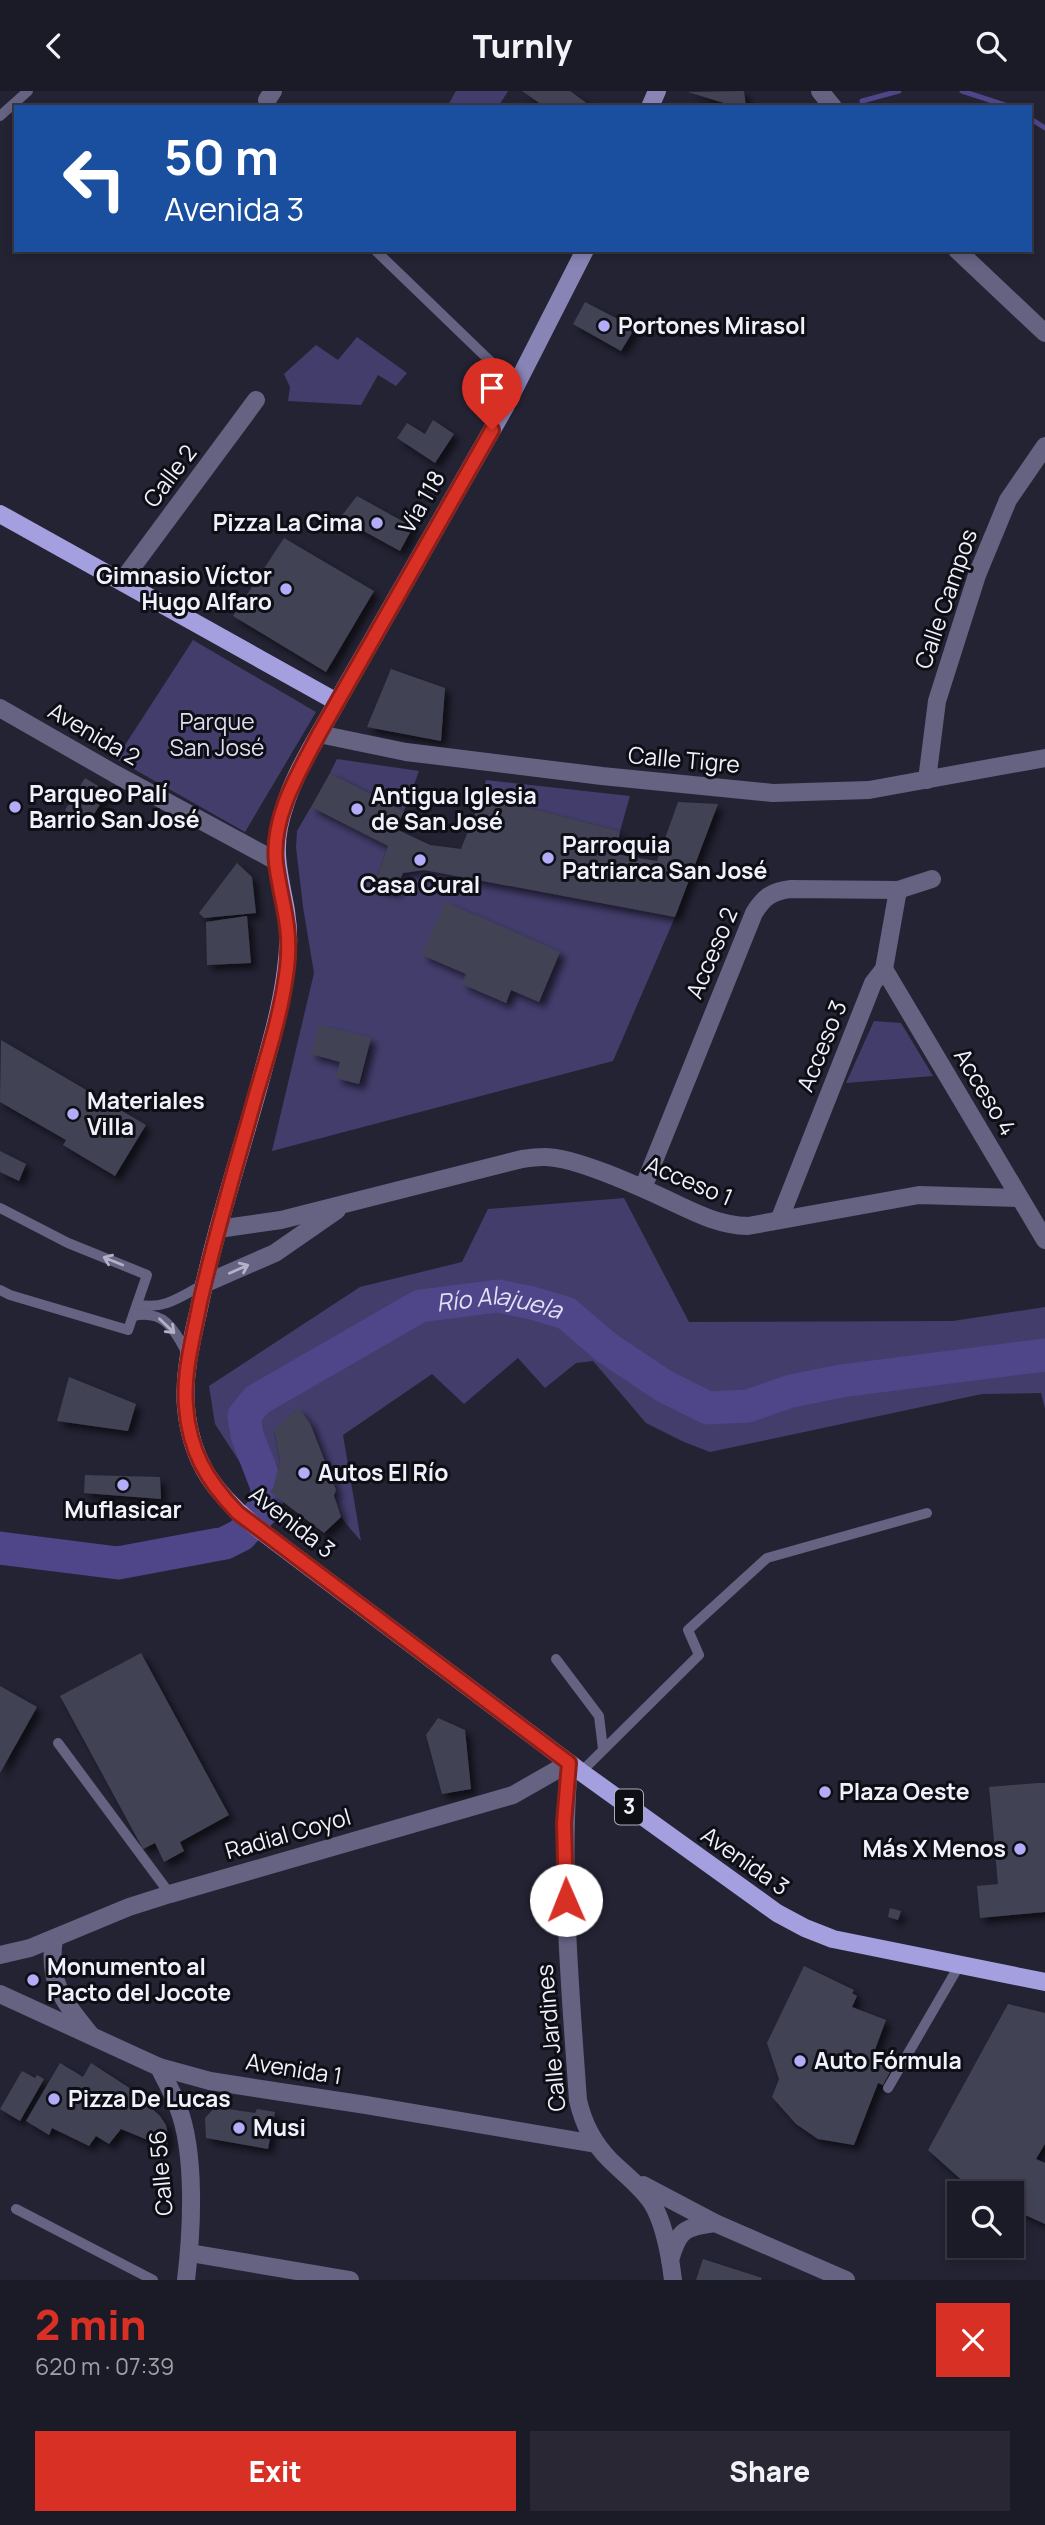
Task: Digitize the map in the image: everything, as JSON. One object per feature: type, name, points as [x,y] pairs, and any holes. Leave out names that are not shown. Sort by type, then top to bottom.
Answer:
[{"type":"main road","name":"Vía 118","points":[[337,702],[516,386],[584,252]]},
{"type":"main road","points":[[0,515],[337,702]]},
{"type":"main road","name":"Avenida 3","points":[[337,702],[298,773],[279,829],[276,860],[289,935],[286,969],[277,1021],[218,1230],[189,1357],[186,1405],[196,1454],[210,1482],[238,1513],[260,1530],[575,1767],[776,1913],[805,1928],[859,1945],[1045,1982]]},
{"type":"street","points":[[820,91],[831,105]]},
{"type":"street","points":[[959,252],[1045,333]]},
{"type":"street","name":"Calle 2","points":[[122,581],[256,400]]},
{"type":"street","name":"Calle Campos","points":[[927,780],[937,701],[977,575],[1008,500],[1045,446]]},
{"type":"street","name":"Avenida 2","points":[[0,708],[115,774],[276,860]]},
{"type":"street","name":"Calle Tigre","points":[[319,734],[419,753],[601,776],[773,793],[869,790],[1045,758]]},
{"type":"street","name":"Acceso 2","points":[[643,1188],[754,913],[764,898],[775,891],[790,889],[898,890],[932,879]]},
{"type":"street","name":"Acceso 3","points":[[780,1219],[873,983],[884,969],[898,890]]},
{"type":"street","name":"Acceso 4","points":[[884,969],[1045,1240]]},
{"type":"street","name":"Acceso 1","points":[[218,1230],[281,1220],[522,1159],[545,1156],[566,1159],[643,1188],[728,1226],[748,1226],[919,1195],[1018,1198]]},
{"type":"street","name":"Acceso 1","points":[[204,1284],[275,1253],[348,1202]]},
{"type":"street","name":"Radial Coyol","points":[[0,1960],[170,1893],[513,1795],[575,1767]]},
{"type":"street","name":"Calle Jardines","points":[[575,1767],[564,1836],[567,1951],[577,2086],[582,2117],[596,2144],[652,2204],[660,2222],[673,2280]]},
{"type":"street","points":[[54,1939],[51,1958],[57,1987],[92,2037]]},
{"type":"street","name":"Radial Coyol","points":[[0,1955],[19,1951]]},
{"type":"street","name":"Avenida 1","points":[[0,1994],[159,2067],[210,2081],[596,2144]]},
{"type":"street","name":"Calle 56","points":[[159,2067],[178,2107],[185,2133],[189,2166],[190,2253],[186,2280]]},
{"type":"street","points":[[627,2175],[715,2223],[846,2280]]},
{"type":"street","points":[[670,2260],[675,2242],[684,2230],[715,2223]]},
{"type":"street","points":[[190,2253],[350,2280]]},
{"type":"lane","points":[[0,116],[28,91]]},
{"type":"lane","points":[[377,252],[516,386]]},
{"type":"lane","points":[[0,1208],[68,1243],[147,1275],[128,1329],[0,1290]]},
{"type":"lane","points":[[137,1304],[156,1307],[204,1284]]},
{"type":"lane","points":[[133,1317],[144,1314],[161,1318],[172,1327],[189,1357]]},
{"type":"lane","points":[[575,1767],[603,1749],[699,1655],[688,1630],[767,1558],[927,1513]]},
{"type":"lane","points":[[556,1659],[598,1716],[603,1749]]},
{"type":"lane","points":[[58,1743],[170,1893]]},
{"type":"lane","points":[[888,2088],[960,1964]]},
{"type":"lane","points":[[16,2209],[153,2280]]},
{"type":"green space","points":[[456,91],[508,91],[499,105],[448,105]]},
{"type":"green space","points":[[357,337],[407,373],[396,386],[378,375],[361,405],[288,401],[290,387],[284,374],[316,345],[338,360]]},
{"type":"green space","name":"Parque San José","points":[[193,640],[316,712],[245,832],[116,759]]},
{"type":"green space","points":[[337,759],[419,771],[404,811],[330,773]]},
{"type":"green space","points":[[486,780],[630,796],[620,831],[482,796]]},
{"type":"green space","points":[[311,807],[388,846],[373,886],[395,892],[403,873],[424,870],[675,917],[613,1061],[272,1151],[314,973],[296,847],[297,831]]},
{"type":"green space","points":[[874,1021],[901,1023],[933,1076],[846,1083]]},
{"type":"green space","points":[[624,1198],[689,1322],[953,1321],[1045,1307],[1045,1409],[1041,1393],[982,1394],[710,1452],[646,1423],[593,1361],[576,1363],[545,1388],[518,1358],[464,1404],[432,1374],[343,1435],[361,1541],[338,1511],[336,1490],[310,1423],[297,1409],[274,1431],[280,1460],[272,1512],[215,1424],[209,1386],[360,1287],[462,1262],[488,1209]]},
{"type":"building","points":[[522,91],[570,91],[589,105],[542,105]]},
{"type":"building","points":[[744,91],[746,105],[730,105],[688,92]]},
{"type":"building","name":"Portones Mirasol","points":[[585,302],[635,328],[621,351],[573,324]]},
{"type":"building","points":[[433,420],[454,434],[435,463],[397,438],[407,423],[425,434]]},
{"type":"building","name":"Pizza La Cima","points":[[357,496],[413,527],[400,551],[340,518]]},
{"type":"building","points":[[284,538],[374,591],[326,672],[233,616]]},
{"type":"building","points":[[391,669],[445,688],[441,741],[367,727]]},
{"type":"building","name":"Parroquia Patriarca San José","points":[[330,773],[404,811],[396,829],[430,845],[461,849],[482,796],[620,831],[616,854],[657,861],[678,802],[718,804],[675,917],[424,870],[403,873],[395,892],[373,886],[388,846],[311,807]]},
{"type":"building","points":[[85,778],[108,792],[87,825],[65,810]]},
{"type":"building","points":[[237,863],[252,877],[256,913],[204,918],[199,913]]},
{"type":"building","points":[[445,902],[560,952],[539,1002],[511,990],[506,1003],[462,984],[466,974],[422,955]]},
{"type":"building","points":[[247,916],[251,963],[207,965],[206,922]]},
{"type":"building","points":[[319,1025],[371,1038],[359,1084],[336,1078],[340,1062],[311,1054]]},
{"type":"building","name":"Materiales Villa","points":[[1,1040],[146,1125],[115,1176],[63,1145],[66,1140],[0,1102]]},
{"type":"building","name":"Materiales Villa","points":[[0,1151],[26,1164],[19,1181],[0,1172]]},
{"type":"building","points":[[69,1377],[136,1404],[128,1431],[57,1421]]},
{"type":"building","name":"Autos El Río","points":[[298,1408],[310,1423],[336,1490],[334,1496],[341,1517],[324,1533],[270,1492],[280,1460],[274,1430]]},
{"type":"building","name":"Muflasicar","points":[[85,1475],[160,1477],[161,1499],[84,1493]]},
{"type":"building","points":[[141,1653],[229,1815],[180,1842],[184,1851],[164,1862],[155,1843],[143,1849],[60,1696]]},
{"type":"building","points":[[0,1686],[37,1707],[0,1773]]},
{"type":"building","points":[[438,1718],[465,1730],[471,1789],[442,1794],[426,1735]]},
{"type":"building","name":"Más X Menos","points":[[1045,1783],[1045,1912],[980,1918],[977,1886],[998,1884],[989,1787]]},
{"type":"building","points":[[890,1908],[901,1911],[898,1920],[888,1917]]},
{"type":"building","points":[[804,1966],[854,1990],[852,1993],[857,1996],[852,2007],[886,2020],[873,2055],[895,2063],[883,2085],[878,2083],[854,2145],[818,2139],[796,2124],[772,2097],[779,2079],[767,2043]]},
{"type":"building","points":[[1008,2004],[1045,2013],[1045,2144],[1036,2159],[1045,2163],[1045,2224],[1024,2214],[1024,2181],[963,2181],[928,2150]]},
{"type":"building","points":[[60,2063],[83,2077],[91,2063],[131,2089],[166,2125],[167,2148],[121,2129],[109,2144],[96,2136],[89,2146],[52,2128],[49,2135],[26,2121]]},
{"type":"building","points":[[22,2071],[35,2078],[37,2075],[44,2079],[20,2121],[0,2109]]},
{"type":"building","name":"Musi","points":[[215,2107],[255,2113],[257,2109],[275,2112],[268,2149],[206,2138],[205,2118]]},
{"type":"building","points":[[703,2259],[762,2278],[696,2280]]},
{"type":"waterway","points":[[862,101],[899,91]]},
{"type":"waterway","points":[[962,91],[1005,105]]},
{"type":"waterway","points":[[1032,120],[1045,128]]},
{"type":"waterway","name":"Río Alajuela","points":[[0,1548],[118,1563],[225,1543],[241,1535],[266,1506],[267,1487],[247,1435],[244,1416],[257,1400],[420,1306],[498,1296],[566,1313],[607,1348],[664,1386],[708,1408],[748,1406],[791,1391],[841,1381],[1045,1355]]},
{"type":"place","name":"Portones Mirasol","points":[[604,326]]},
{"type":"place","name":"Pizza La Cima","points":[[377,523]]},
{"type":"place","name":"Gimnasio Víctor Hugo Alfaro","points":[[286,589]]},
{"type":"place","name":"Parqueo Palí Barrio San José","points":[[15,807]]},
{"type":"place","name":"Antigua Iglesia de San José","points":[[357,809]]},
{"type":"place","name":"Parroquia Patriarca San José","points":[[548,858]]},
{"type":"place","name":"Casa Cural","points":[[420,860]]},
{"type":"place","name":"Materiales Villa","points":[[73,1114]]},
{"type":"place","name":"Autos El Río","points":[[304,1473]]},
{"type":"place","name":"Muflasicar","points":[[123,1485]]},
{"type":"place","name":"Plaza Oeste","points":[[825,1792]]},
{"type":"place","name":"Más X Menos","points":[[1020,1849]]},
{"type":"place","name":"Monumento al Pacto del Jocote","points":[[33,1980]]},
{"type":"place","name":"Auto Fórmula","points":[[800,2061]]},
{"type":"place","name":"Pizza De Lucas","points":[[54,2099]]},
{"type":"place","name":"Musi","points":[[239,2128]]},
{"type":"route","points":[[492,430],[319,734],[298,773],[286,803],[279,829],[276,860],[289,935],[286,969],[277,1021],[204,1284],[186,1375],[186,1405],[192,1440],[202,1468],[210,1482],[238,1513],[569,1763],[564,1823],[566,1900]]}]
